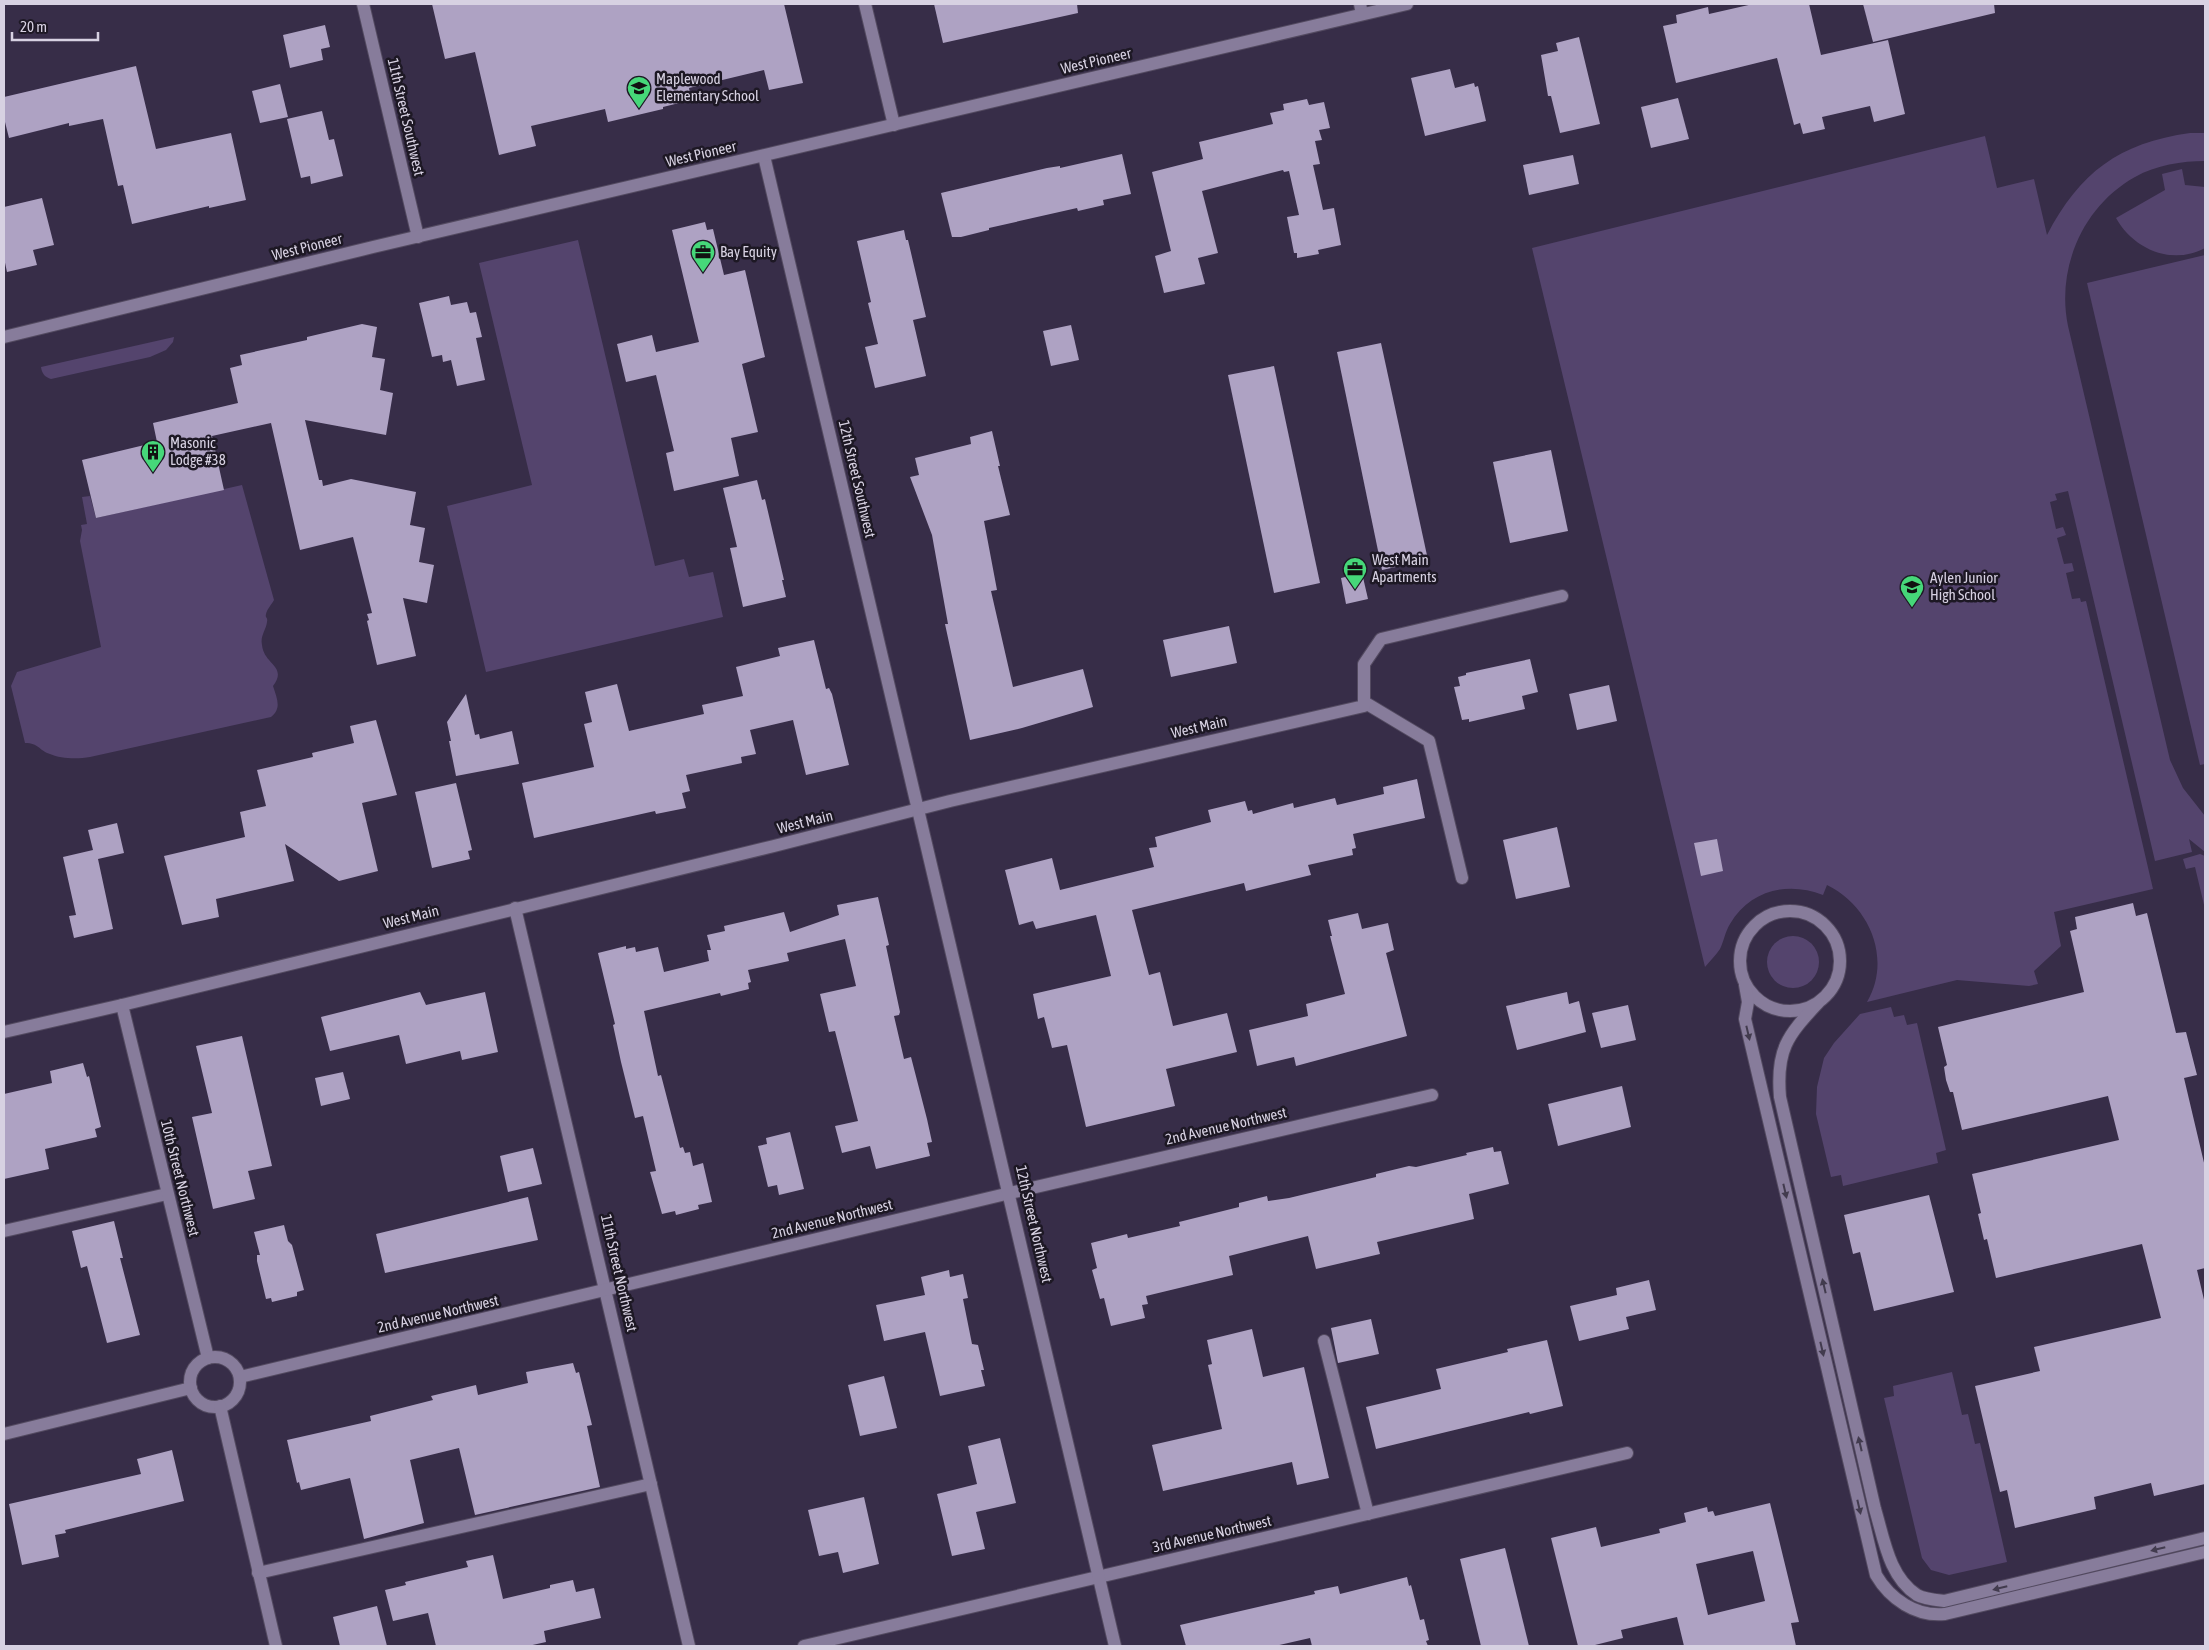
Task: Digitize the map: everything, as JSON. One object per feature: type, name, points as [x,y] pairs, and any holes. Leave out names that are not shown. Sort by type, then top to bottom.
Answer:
[{"type":"street","name":"11th Street Southwest","points":[[363,4],[418,237]]},
{"type":"street","points":[[865,4],[894,125]]},
{"type":"street","name":"West Pioneer","points":[[4,337],[894,125],[1361,9],[1407,4]]},
{"type":"street","name":"12th Street Southwest","points":[[764,156],[918,811]]},
{"type":"street","points":[[1462,878],[1429,741],[1364,702],[1364,664],[1381,639],[1562,596]]},
{"type":"street","name":"West Main","points":[[4,1032],[918,811],[959,799],[1364,706],[1364,702]]},
{"type":"street","name":"12th Street Northwest","points":[[918,811],[1010,1192],[1115,1646]]},
{"type":"street","name":"11th Street Northwest","points":[[515,908],[607,1290],[689,1646]]},
{"type":"street","points":[[2205,1538],[1944,1601],[1919,1596],[1902,1582],[1891,1562],[1875,1509],[1780,1098],[1780,1062],[1786,1042],[1790,1034],[1830,992],[1838,977],[1840,961],[1838,945],[1830,931],[1819,920],[1804,912],[1788,910],[1771,914],[1756,923],[1746,936],[1740,952],[1740,969],[1748,1002],[1745,1019],[1876,1575],[1882,1584],[1900,1602],[1914,1609],[1926,1613],[1945,1614],[2205,1552]]},
{"type":"street","points":[[1745,985],[1755,998],[1770,1008],[1786,1012],[1803,1010],[1818,1003]]},
{"type":"street","name":"10th Street Northwest","points":[[122,1005],[208,1358]]},
{"type":"street","name":"2nd Avenue Northwest","points":[[240,1377],[1010,1192],[1432,1096]]},
{"type":"street","points":[[4,1232],[168,1194]]},
{"type":"street","points":[[1324,1341],[1368,1514]]},
{"type":"street","points":[[218,1357],[228,1361],[236,1367],[240,1377],[238,1394],[230,1402],[220,1406],[209,1406],[200,1402],[191,1388],[190,1379],[193,1370],[200,1362],[208,1358],[218,1357]]},
{"type":"street","points":[[4,1434],[191,1388]]},
{"type":"street","points":[[220,1406],[276,1646]]},
{"type":"street","name":"3rd Avenue Northwest","points":[[804,1646],[1627,1453]]},
{"type":"street","points":[[258,1573],[651,1484]]},
{"type":"shaded area","points":[[2190,133],[2205,133],[2205,161],[2169,164],[2152,169],[2117,189],[2101,204],[2088,222],[2070,261],[2066,282],[2065,304],[2068,326],[2170,760],[2183,788],[2205,816],[2205,852],[2189,839],[2192,852],[2155,861],[2068,491],[2055,494],[2057,500],[2050,502],[2056,529],[2063,527],[2066,535],[2057,538],[2064,564],[2072,563],[2074,571],[2066,573],[2072,599],[2080,598],[2081,602],[2086,601],[2153,889],[2054,912],[2061,946],[2034,971],[2038,984],[2029,986],[1957,980],[1867,1002],[1874,985],[1877,969],[1877,952],[1872,935],[1865,920],[1855,906],[1842,894],[1827,885],[1823,895],[1797,889],[1783,889],[1771,891],[1748,903],[1738,912],[1727,930],[1720,949],[1705,967],[1532,248],[1985,136],[1997,188],[2034,179],[2047,235],[2073,194],[2104,164],[2142,144]]},
{"type":"shaded area","points":[[2182,169],[2185,185],[2205,187],[2205,248],[2192,253],[2167,255],[2143,246],[2123,229],[2116,218],[2165,190],[2162,174]]},
{"type":"shaded area","points":[[578,240],[655,566],[684,559],[689,577],[713,572],[723,617],[486,672],[447,506],[532,485],[479,263]]},
{"type":"shaded area","points":[[2205,255],[2205,764],[2200,765],[2087,283]]},
{"type":"shaded area","points":[[174,337],[173,342],[166,350],[150,357],[51,379],[44,375],[41,369],[41,367]]},
{"type":"shaded area","points":[[242,485],[274,600],[267,612],[267,622],[262,642],[264,652],[278,674],[273,686],[278,703],[274,714],[271,717],[85,758],[54,756],[36,745],[25,743],[11,686],[17,672],[101,647],[80,541],[81,525],[87,524],[82,497],[90,496],[96,518]]},
{"type":"shaded area","points":[[2200,854],[2205,856],[2205,909],[2195,867],[2186,869],[2183,859]]},
{"type":"shaded area","points":[[1793,936],[1807,940],[1815,948],[1819,962],[1815,976],[1807,984],[1793,988],[1779,984],[1771,976],[1767,962],[1771,948],[1779,940]]},
{"type":"shaded area","points":[[1891,1007],[1894,1017],[1904,1015],[1907,1025],[1917,1023],[1946,1150],[1936,1153],[1938,1163],[1843,1186],[1841,1175],[1831,1177],[1816,1114],[1817,1087],[1824,1058],[1834,1043],[1860,1014]]},
{"type":"shaded area","points":[[1952,1372],[1962,1415],[1968,1414],[1975,1444],[1980,1443],[2007,1562],[1949,1575],[1931,1570],[1922,1558],[1884,1398],[1894,1396],[1893,1386]]},
{"type":"building","name":"Maplewood Elementary School","points":[[432,4],[784,4],[803,83],[769,90],[764,70],[689,88],[691,100],[663,107],[663,109],[608,122],[605,109],[531,126],[536,146],[499,155],[475,52],[445,59]]},
{"type":"building","points":[[934,4],[1077,4],[1078,13],[943,43]]},
{"type":"building","points":[[1753,4],[1809,4],[1821,55],[1888,40],[1905,114],[1874,122],[1870,106],[1822,117],[1825,129],[1803,134],[1800,123],[1794,125],[1777,58],[1676,83],[1663,26],[1677,23],[1676,15],[1708,7],[1709,14]]},
{"type":"building","points":[[1863,4],[1994,4],[1995,13],[1873,42]]},
{"type":"building","points":[[325,25],[330,47],[321,49],[323,60],[290,68],[283,35]]},
{"type":"building","points":[[1579,37],[1600,124],[1560,133],[1551,96],[1548,96],[1541,55],[1558,51],[1556,43]]},
{"type":"building","points":[[136,66],[156,149],[231,133],[246,200],[209,208],[209,206],[132,224],[123,185],[118,186],[103,119],[69,126],[69,123],[9,138],[4,118],[4,97]]},
{"type":"building","points":[[1450,69],[1455,88],[1474,83],[1475,87],[1478,86],[1486,121],[1425,136],[1411,78]]},
{"type":"building","points":[[280,84],[288,117],[260,123],[252,91]]},
{"type":"building","points":[[1678,98],[1689,139],[1651,148],[1641,107]]},
{"type":"building","points":[[1307,99],[1309,105],[1324,102],[1330,128],[1319,130],[1322,140],[1315,141],[1320,164],[1313,165],[1323,210],[1334,208],[1341,245],[1318,250],[1319,254],[1297,258],[1297,253],[1294,253],[1287,217],[1299,215],[1289,171],[1284,172],[1283,170],[1202,191],[1218,253],[1198,258],[1205,284],[1164,293],[1155,256],[1171,251],[1152,172],[1203,159],[1199,142],[1273,124],[1270,113],[1284,110],[1283,104]]},
{"type":"building","points":[[322,111],[329,140],[334,139],[343,176],[311,184],[310,176],[301,178],[287,119]]},
{"type":"building","points":[[1122,154],[1131,194],[1103,200],[1104,205],[1078,211],[1077,208],[989,228],[989,230],[961,237],[952,237],[941,193],[1047,168],[1060,166],[1060,168]]},
{"type":"building","points":[[1573,155],[1579,184],[1529,195],[1523,165]]},
{"type":"building","points":[[42,198],[54,245],[33,250],[37,265],[7,272],[4,258],[4,207]]},
{"type":"building","points":[[705,222],[707,230],[713,229],[724,275],[745,270],[765,357],[742,364],[758,432],[731,438],[739,476],[674,491],[666,453],[674,451],[656,375],[626,382],[617,344],[652,335],[656,352],[699,342],[672,230]]},
{"type":"building","points":[[904,230],[926,317],[913,320],[926,376],[875,388],[865,347],[878,344],[868,303],[871,302],[857,241]]},
{"type":"building","points":[[449,296],[451,305],[467,302],[470,313],[476,312],[482,337],[476,338],[485,380],[457,386],[451,360],[443,362],[442,355],[432,357],[419,303]]},
{"type":"building","points":[[362,324],[377,327],[372,357],[385,359],[380,390],[393,393],[386,435],[305,420],[319,480],[322,480],[323,486],[351,479],[416,492],[410,525],[425,528],[419,562],[434,565],[427,603],[403,598],[416,656],[377,665],[367,621],[369,620],[367,614],[372,613],[353,537],[300,550],[271,423],[212,436],[224,490],[96,518],[82,460],[157,442],[153,423],[238,403],[230,368],[242,365],[240,355],[307,340],[307,337]]},
{"type":"building","points":[[1071,325],[1079,360],[1051,366],[1043,331]]},
{"type":"building","points":[[1381,343],[1428,560],[1382,570],[1337,352]]},
{"type":"building","points":[[1274,366],[1320,583],[1274,593],[1228,375]]},
{"type":"building","points":[[992,431],[1010,515],[984,521],[997,590],[991,591],[1013,687],[1083,669],[1093,707],[1022,728],[970,740],[945,624],[948,624],[932,535],[910,477],[919,475],[915,458],[971,444],[970,437]]},
{"type":"building","points":[[1551,450],[1568,531],[1510,543],[1493,462]]},
{"type":"building","points":[[757,480],[762,500],[765,499],[784,580],[782,580],[786,597],[743,607],[730,548],[737,547],[723,488]]},
{"type":"building","name":"West Main Apartments","points":[[1362,573],[1368,599],[1346,604],[1341,578]]},
{"type":"building","points":[[1229,626],[1237,663],[1171,677],[1163,640]]},
{"type":"building","points":[[814,640],[826,689],[829,688],[832,694],[849,765],[806,775],[793,720],[750,730],[756,754],[741,757],[742,763],[686,775],[690,791],[682,793],[686,808],[656,814],[655,811],[534,838],[522,783],[594,767],[584,724],[592,722],[585,692],[617,684],[629,731],[704,714],[702,705],[743,696],[736,667],[780,656],[778,648]]},
{"type":"building","points":[[1530,659],[1538,692],[1522,696],[1525,709],[1469,722],[1469,719],[1462,720],[1454,687],[1460,686],[1458,677],[1466,675],[1466,673]]},
{"type":"building","points":[[1609,685],[1617,721],[1577,730],[1569,694]]},
{"type":"building","points":[[466,694],[475,735],[479,734],[480,739],[512,731],[519,764],[456,776],[447,722]]},
{"type":"building","points":[[376,720],[397,795],[362,803],[378,871],[339,881],[285,844],[294,881],[216,899],[219,917],[182,925],[164,856],[245,837],[240,812],[266,806],[257,770],[313,757],[312,753],[354,743],[350,726]]},
{"type":"building","points":[[1417,779],[1425,818],[1353,834],[1356,848],[1352,849],[1353,855],[1308,865],[1311,875],[1246,891],[1244,883],[1132,910],[1149,975],[1160,972],[1173,1026],[1227,1013],[1237,1052],[1166,1069],[1175,1106],[1086,1127],[1067,1045],[1052,1048],[1044,1017],[1038,1019],[1033,994],[1111,976],[1096,915],[1036,929],[1033,921],[1019,925],[1005,870],[1052,858],[1060,890],[1154,867],[1149,848],[1157,847],[1155,837],[1211,822],[1208,810],[1245,801],[1248,811],[1252,810],[1253,814],[1293,803],[1294,808],[1335,798],[1337,805],[1384,794],[1383,787]]},
{"type":"building","points":[[456,783],[472,850],[468,851],[470,859],[432,868],[415,792]]},
{"type":"building","points":[[117,823],[124,853],[98,859],[113,929],[74,938],[69,916],[76,915],[63,857],[93,850],[88,830]]},
{"type":"building","points":[[1557,827],[1570,887],[1516,899],[1503,840]]},
{"type":"building","points":[[1717,839],[1723,871],[1701,876],[1694,843]]},
{"type":"building","points":[[878,897],[889,945],[886,946],[900,1012],[899,1015],[894,1016],[904,1059],[911,1057],[927,1119],[932,1142],[927,1143],[930,1156],[876,1169],[870,1146],[842,1153],[835,1126],[858,1121],[835,1031],[829,1032],[820,994],[856,986],[845,939],[787,953],[789,961],[748,970],[751,982],[748,983],[749,989],[721,996],[720,993],[644,1011],[658,1076],[661,1075],[680,1148],[683,1147],[685,1153],[690,1152],[693,1166],[703,1163],[712,1202],[698,1205],[699,1209],[676,1215],[675,1211],[662,1214],[650,1172],[656,1171],[643,1116],[635,1118],[598,953],[626,946],[626,949],[635,947],[636,952],[658,947],[664,972],[709,961],[707,950],[711,950],[707,935],[725,931],[724,926],[784,912],[790,932],[839,915],[837,905]]},
{"type":"building","points":[[2133,903],[2136,916],[2147,913],[2176,1033],[2186,1032],[2197,1075],[2184,1078],[2205,1167],[2205,1268],[2197,1270],[2205,1304],[2205,1484],[2154,1496],[2151,1483],[2094,1497],[2096,1509],[2015,1528],[2007,1490],[2000,1492],[1975,1386],[2040,1371],[2034,1347],[2161,1318],[2142,1244],[1996,1278],[1987,1239],[1984,1240],[1978,1214],[1981,1213],[1972,1174],[2119,1140],[2108,1096],[1962,1130],[1953,1092],[1950,1092],[1946,1080],[1944,1067],[1947,1065],[1938,1027],[2084,992],[2070,931],[2077,929],[2075,917]]},
{"type":"building","points":[[1358,913],[1362,929],[1388,923],[1394,950],[1386,953],[1407,1036],[1296,1066],[1294,1057],[1257,1066],[1249,1030],[1308,1016],[1306,1004],[1345,994],[1330,936],[1332,936],[1328,920]]},
{"type":"building","points":[[420,992],[426,1005],[485,992],[498,1052],[462,1060],[460,1051],[406,1064],[399,1035],[330,1051],[321,1017]]},
{"type":"building","points":[[1567,992],[1569,1004],[1579,1001],[1586,1032],[1517,1050],[1506,1006]]},
{"type":"building","points":[[1628,1005],[1636,1040],[1601,1048],[1592,1013]]},
{"type":"building","points":[[242,1036],[272,1166],[248,1171],[255,1199],[213,1209],[192,1117],[212,1113],[196,1046]]},
{"type":"building","points":[[83,1063],[87,1077],[89,1076],[101,1127],[95,1129],[97,1137],[45,1149],[49,1169],[4,1179],[4,1094],[52,1083],[50,1071]]},
{"type":"building","points":[[343,1072],[350,1099],[321,1106],[315,1078]]},
{"type":"building","points":[[1622,1086],[1631,1127],[1558,1146],[1548,1104]]},
{"type":"building","points":[[790,1132],[804,1189],[779,1195],[777,1185],[768,1187],[758,1146],[767,1144],[766,1138]]},
{"type":"building","points":[[1493,1147],[1494,1152],[1501,1151],[1509,1184],[1469,1194],[1474,1219],[1377,1242],[1380,1254],[1316,1269],[1308,1236],[1229,1256],[1233,1275],[1146,1296],[1148,1304],[1142,1305],[1145,1318],[1111,1326],[1104,1298],[1100,1299],[1092,1270],[1097,1268],[1091,1243],[1127,1234],[1128,1238],[1180,1226],[1179,1222],[1239,1207],[1239,1203],[1267,1196],[1268,1201],[1289,1198],[1376,1177],[1376,1174],[1409,1166],[1416,1167]]},
{"type":"building","points":[[533,1148],[542,1184],[508,1192],[500,1156]]},
{"type":"building","points":[[1929,1195],[1954,1292],[1874,1311],[1860,1252],[1853,1254],[1844,1215]]},
{"type":"building","points":[[528,1197],[538,1240],[385,1273],[376,1234]]},
{"type":"building","points":[[114,1221],[123,1258],[120,1258],[140,1335],[107,1343],[87,1266],[81,1268],[72,1231]]},
{"type":"building","points":[[284,1225],[288,1241],[292,1245],[304,1290],[297,1292],[297,1296],[272,1302],[271,1298],[266,1299],[257,1261],[257,1255],[260,1255],[254,1232]]},
{"type":"building","points":[[949,1270],[950,1277],[963,1274],[968,1298],[963,1299],[972,1344],[978,1345],[984,1370],[981,1370],[985,1386],[940,1396],[925,1332],[884,1341],[876,1305],[925,1295],[921,1277]]},
{"type":"building","points":[[1649,1280],[1656,1310],[1626,1317],[1629,1329],[1579,1341],[1570,1306],[1617,1295],[1616,1288]]},
{"type":"building","points":[[1371,1319],[1379,1354],[1338,1363],[1331,1328]]},
{"type":"building","points":[[1252,1329],[1263,1377],[1304,1367],[1329,1478],[1297,1485],[1292,1462],[1163,1491],[1152,1445],[1222,1429],[1208,1365],[1212,1364],[1207,1340]]},
{"type":"building","points":[[1547,1340],[1563,1406],[1530,1414],[1529,1412],[1376,1449],[1366,1407],[1441,1389],[1436,1369],[1508,1352],[1507,1349]]},
{"type":"building","points":[[573,1363],[576,1373],[579,1372],[592,1425],[587,1426],[600,1487],[475,1515],[459,1448],[410,1460],[424,1523],[364,1539],[350,1478],[301,1490],[299,1482],[297,1483],[287,1440],[371,1421],[370,1416],[433,1400],[431,1396],[476,1385],[478,1395],[528,1383],[526,1372]]},
{"type":"building","points":[[884,1376],[897,1428],[860,1436],[848,1385]]},
{"type":"building","points":[[1000,1438],[1016,1503],[976,1512],[985,1549],[952,1556],[937,1494],[977,1484],[968,1446]]},
{"type":"building","points":[[172,1450],[184,1501],[65,1530],[66,1533],[55,1535],[59,1557],[22,1565],[9,1504],[141,1474],[137,1459]]},
{"type":"building","points":[[864,1497],[879,1564],[843,1573],[838,1552],[819,1556],[808,1510]]},
{"type":"building","points":[[1770,1503],[1799,1622],[1791,1623],[1796,1646],[1684,1646],[1677,1617],[1621,1630],[1623,1638],[1591,1646],[1578,1646],[1551,1538],[1596,1527],[1601,1547],[1660,1533],[1659,1529],[1686,1522],[1684,1513],[1707,1507],[1708,1512],[1713,1511],[1715,1516]],"holes":[[[1753,1551],[1765,1601],[1708,1615],[1696,1564]]]},
{"type":"building","points":[[1505,1548],[1529,1646],[1481,1646],[1460,1559]]},
{"type":"building","points":[[493,1555],[503,1599],[550,1588],[550,1585],[573,1580],[576,1592],[594,1588],[601,1618],[544,1631],[546,1642],[528,1646],[436,1646],[428,1613],[393,1621],[385,1590],[406,1585],[405,1582],[468,1567],[466,1561]]},
{"type":"building","points":[[1407,1577],[1409,1586],[1411,1585],[1420,1620],[1424,1619],[1429,1640],[1426,1641],[1428,1646],[1312,1646],[1310,1638],[1275,1646],[1186,1646],[1180,1625],[1315,1594],[1314,1591],[1338,1586],[1340,1594]]},
{"type":"building","points":[[377,1606],[387,1646],[340,1646],[333,1617]]},
{"type":"place","name":"Maplewood Elementary School","points":[[639,109]]},
{"type":"place","name":"Bay Equity","points":[[703,273]]},
{"type":"place","name":"Masonic Lodge #38","points":[[153,473]]},
{"type":"place","name":"West Main Apartments","points":[[1355,590]]},
{"type":"place","name":"Aylen Junior High School","points":[[1912,608]]}]
